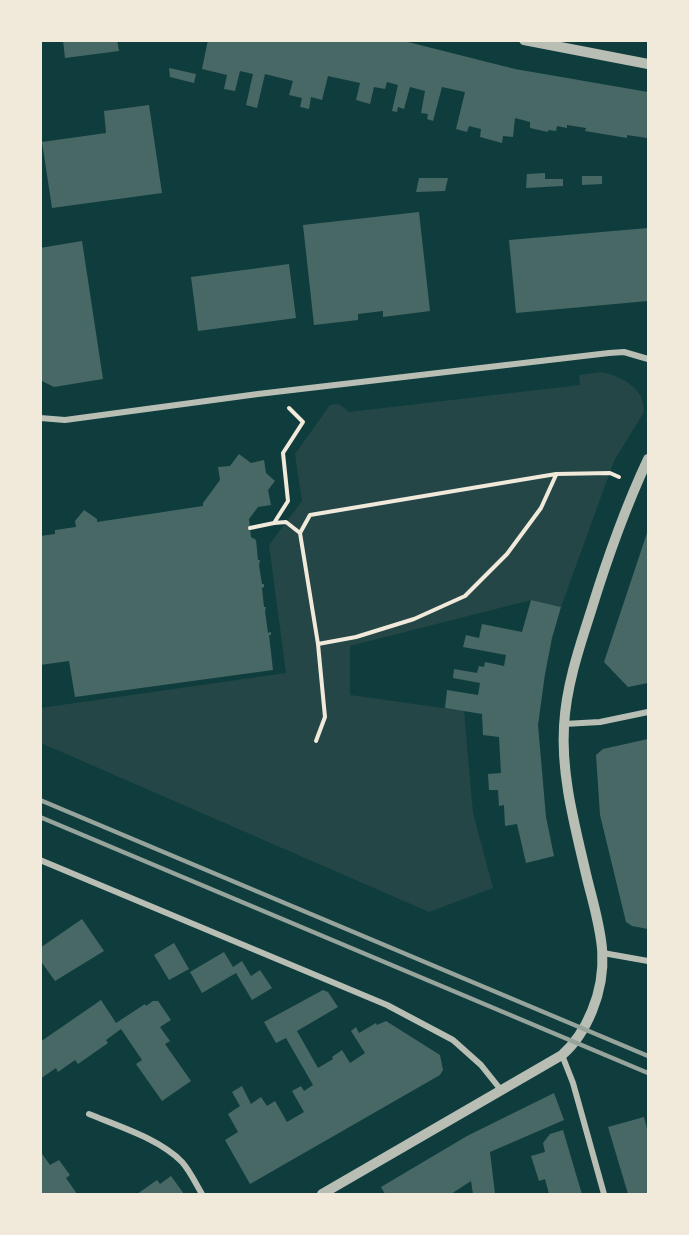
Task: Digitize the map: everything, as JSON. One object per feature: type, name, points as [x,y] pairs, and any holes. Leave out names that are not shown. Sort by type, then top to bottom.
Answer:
[{"type":"street","points":[[524,40],[648,64]]},
{"type":"street","points":[[40,418],[65,420],[274,392],[609,352],[624,352],[648,359]]},
{"type":"street","points":[[322,1194],[562,1055],[576,1041],[593,1009],[601,985],[603,953],[599,924],[570,804],[564,762],[564,724],[571,681],[585,629],[606,564],[648,459]]},
{"type":"street","points":[[564,724],[600,722],[648,712]]},
{"type":"street","points":[[40,860],[387,1005],[453,1040],[482,1065],[501,1090]]},
{"type":"street","points":[[603,953],[648,960]]},
{"type":"street","points":[[562,1055],[573,1083],[604,1194]]},
{"type":"street","points":[[89,1114],[142,1136],[174,1155],[188,1171],[202,1194]]},
{"type":"path","points":[[274,392],[303,422],[283,453],[288,501],[274,523]]},
{"type":"path","points":[[316,741],[325,717],[318,644],[300,533],[310,515],[556,474],[610,473],[637,484]]},
{"type":"path","points":[[318,644],[356,637],[414,619],[465,596],[507,554],[541,508],[556,474]]},
{"type":"path","points":[[250,528],[286,522],[300,533]]},
{"type":"shaded area","points":[[602,372],[631,385],[641,396],[644,412],[614,461],[561,607],[531,600],[350,646],[350,695],[464,711],[473,813],[493,888],[429,912],[41,743],[40,708],[286,673],[269,545],[302,501],[295,454],[330,405],[339,404],[349,412],[580,385],[579,375]]},
{"type":"building","points":[[63,40],[117,40],[119,51],[65,58]]},
{"type":"building","points":[[208,40],[400,40],[515,69],[648,92],[647,138],[627,135],[627,138],[585,131],[586,128],[567,125],[567,128],[557,126],[556,131],[548,130],[548,132],[530,128],[530,122],[515,118],[513,137],[503,136],[502,143],[480,137],[481,129],[469,126],[467,132],[456,129],[465,92],[442,87],[433,121],[427,119],[428,114],[421,113],[425,91],[410,87],[404,109],[398,107],[397,112],[392,111],[398,85],[387,82],[385,89],[374,87],[370,104],[356,100],[360,83],[328,76],[322,100],[311,97],[309,109],[300,107],[302,98],[289,95],[293,81],[265,74],[257,108],[246,105],[253,74],[240,71],[235,91],[224,89],[227,75],[202,69]]},
{"type":"building","points":[[169,68],[196,74],[194,83],[170,77]]},
{"type":"building","points":[[149,105],[162,193],[52,208],[42,142],[106,133],[104,111]]},
{"type":"building","points":[[545,173],[545,179],[563,179],[563,186],[526,188],[527,174]]},
{"type":"building","points":[[582,176],[602,176],[602,184],[582,185]]},
{"type":"building","points":[[419,178],[448,178],[445,191],[416,192]]},
{"type":"building","points":[[419,212],[430,311],[383,317],[383,311],[358,314],[358,320],[314,325],[303,225]]},
{"type":"building","points":[[648,228],[648,301],[516,313],[509,240]]},
{"type":"building","points":[[82,241],[103,379],[54,387],[40,380],[40,248]]},
{"type":"building","points":[[289,264],[296,318],[198,331],[191,277]]},
{"type":"building","points":[[239,454],[251,463],[264,460],[266,473],[275,481],[268,490],[271,505],[258,507],[249,519],[251,537],[256,540],[262,584],[264,584],[262,588],[268,633],[271,632],[269,635],[273,670],[75,697],[69,661],[40,665],[40,536],[55,534],[55,530],[76,527],[75,521],[84,510],[97,519],[97,522],[203,506],[220,480],[218,467],[230,466]]},
{"type":"building","points":[[648,530],[648,683],[628,687],[604,662]]},
{"type":"building","points":[[531,600],[561,607],[552,638],[538,725],[546,817],[554,856],[526,863],[517,824],[505,826],[504,805],[499,806],[498,790],[489,790],[488,774],[501,773],[499,737],[483,735],[482,714],[445,708],[447,690],[478,695],[480,683],[453,678],[454,669],[477,673],[479,666],[484,667],[485,662],[504,666],[506,655],[463,647],[466,635],[479,638],[482,624],[522,632]]},
{"type":"building","points":[[648,739],[648,929],[632,926],[626,922],[600,815],[596,755],[603,749]]},
{"type":"building","points":[[82,919],[104,951],[55,981],[40,960],[40,948]]},
{"type":"building","points":[[174,943],[189,969],[169,980],[154,955]]},
{"type":"building","points":[[224,952],[233,967],[242,961],[251,976],[260,970],[272,988],[252,1000],[236,973],[202,993],[190,972]]},
{"type":"building","points":[[323,990],[328,992],[338,1007],[297,1031],[318,1068],[342,1050],[350,1063],[365,1053],[351,1031],[356,1027],[359,1033],[376,1023],[377,1025],[386,1021],[440,1055],[443,1070],[440,1075],[250,1184],[225,1140],[238,1132],[228,1114],[240,1106],[232,1092],[242,1086],[251,1104],[261,1097],[267,1106],[275,1101],[287,1122],[304,1112],[292,1091],[301,1086],[304,1091],[313,1085],[286,1038],[276,1043],[264,1022]]},
{"type":"building","points":[[101,1000],[116,1023],[145,1004],[146,1006],[153,1001],[158,1001],[171,1020],[160,1027],[170,1041],[165,1044],[191,1081],[162,1101],[136,1064],[142,1060],[121,1029],[106,1040],[108,1043],[78,1064],[75,1060],[58,1072],[56,1068],[40,1079],[40,1042]]},
{"type":"building","points":[[554,1093],[564,1120],[490,1152],[495,1194],[473,1194],[471,1181],[451,1194],[385,1194],[381,1187],[467,1136]]},
{"type":"building","points":[[644,1117],[648,1133],[648,1194],[628,1194],[608,1127]]},
{"type":"building","points":[[563,1130],[582,1194],[549,1194],[545,1179],[539,1181],[531,1156],[545,1152],[543,1143],[550,1134]]},
{"type":"building","points":[[40,1151],[50,1165],[59,1160],[70,1175],[66,1178],[77,1194],[40,1194]]},
{"type":"building","points":[[171,1176],[184,1194],[137,1194],[157,1180],[160,1184]]},
{"type":"railway","points":[[40,800],[648,1056]]},
{"type":"railway","points":[[40,817],[648,1073]]}]
